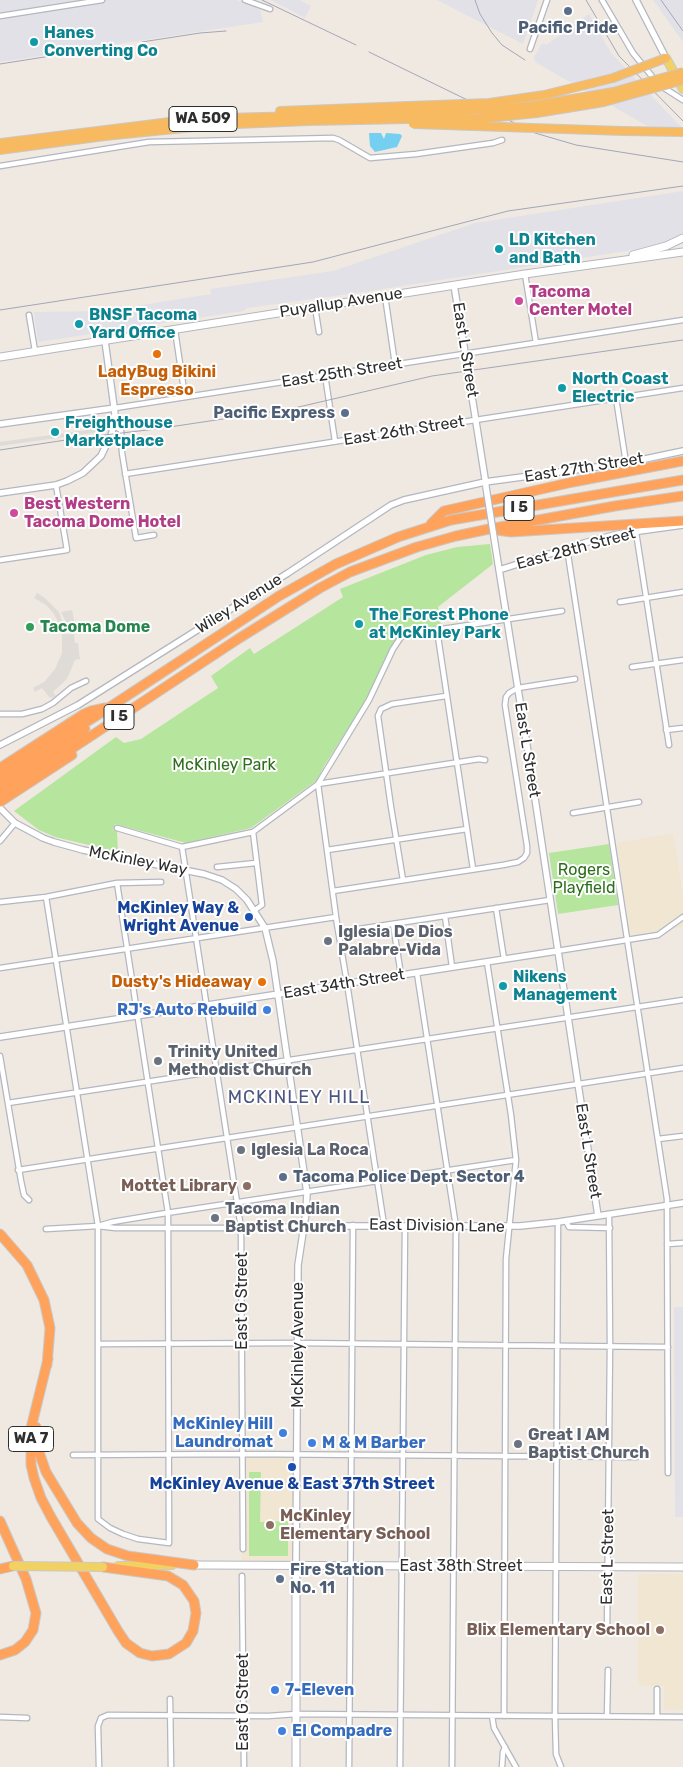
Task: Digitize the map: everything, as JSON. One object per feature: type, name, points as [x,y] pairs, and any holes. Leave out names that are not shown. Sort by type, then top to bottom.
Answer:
[{"type":"highway","points":[[408,116],[538,96],[613,78],[653,64],[665,56]]},
{"type":"highway","points":[[408,116],[531,106],[613,92],[683,72]]},
{"type":"highway","points":[[408,116],[479,119],[537,113],[604,102],[683,80]]},
{"type":"highway","name":"WA 509","points":[[0,143],[131,126],[284,111],[408,116]]},
{"type":"highway","points":[[408,116],[683,132]]},
{"type":"highway","name":"WA 509","points":[[0,150],[163,129],[408,116]]},
{"type":"highway","points":[[429,526],[444,512],[574,482],[683,461]]},
{"type":"highway","name":"I 5","points":[[0,777],[307,579],[345,560],[429,526],[472,515],[683,480]]},
{"type":"highway","name":"I 5","points":[[2,798],[238,639],[313,592],[350,572],[417,547],[489,529],[615,506],[682,497]]},
{"type":"highway","points":[[489,529],[511,532],[683,521]]},
{"type":"highway","points":[[0,768],[91,711],[110,707]]},
{"type":"highway","name":"I 5","points":[[0,787],[85,730],[92,719]]},
{"type":"highway","points":[[0,808],[2,798]]},
{"type":"highway","name":"WA 7","points":[[0,1234],[28,1265],[41,1292],[49,1319],[50,1342],[48,1359],[33,1415],[30,1443],[34,1478],[51,1517],[126,1644],[140,1653],[152,1656],[169,1654],[186,1643],[193,1631],[196,1613],[194,1601],[183,1585],[168,1576],[103,1566]]},
{"type":"highway","points":[[48,1359],[36,1424],[38,1449],[46,1472],[77,1522],[98,1544],[117,1553],[194,1565]]},
{"type":"highway","points":[[0,1521],[26,1579],[36,1613],[33,1630],[24,1642],[15,1650],[0,1655]]},
{"type":"highway","points":[[0,1568],[13,1566]]},
{"type":"main road","points":[[665,56],[683,89]]},
{"type":"main road","points":[[616,261],[666,246],[683,238]]},
{"type":"main road","name":"Puyallup Avenue","points":[[0,357],[525,274],[683,252]]},
{"type":"main road","name":"McKinley Avenue","points":[[296,1565],[296,1767]]},
{"type":"main road","name":"East 38th Street","points":[[13,1566],[351,1565],[683,1567]]},
{"type":"street","points":[[0,16],[102,0]]},
{"type":"street","points":[[245,0],[270,9]]},
{"type":"street","points":[[530,49],[547,0]]},
{"type":"street","points":[[602,0],[622,35],[649,73],[660,85],[683,100]]},
{"type":"street","points":[[636,0],[665,56]]},
{"type":"street","points":[[0,166],[149,142],[333,138],[370,158],[416,154],[493,143],[502,140]]},
{"type":"street","points":[[525,274],[536,343]]},
{"type":"street","name":"East L Street","points":[[454,285],[518,688],[598,1216]]},
{"type":"street","points":[[385,296],[396,364]]},
{"type":"street","points":[[315,307],[319,332]]},
{"type":"street","points":[[30,316],[34,351]]},
{"type":"street","name":"East 25th Street","points":[[0,424],[683,320]]},
{"type":"street","points":[[175,330],[185,397]]},
{"type":"street","points":[[0,493],[56,485],[83,473],[96,462],[110,441],[114,426],[114,408],[105,341]]},
{"type":"street","points":[[325,375],[336,441]]},
{"type":"street","name":"East 26th Street","points":[[125,474],[683,388]]},
{"type":"street","points":[[616,398],[626,463]]},
{"type":"street","points":[[114,426],[121,430],[125,474],[136,538],[154,536]]},
{"type":"street","name":"East 27th Street","points":[[485,485],[626,463],[683,451]]},
{"type":"street","points":[[0,560],[67,550],[56,485]]},
{"type":"street","name":"Wiley Avenue","points":[[0,746],[78,705],[392,505],[404,500],[485,485]]},
{"type":"street","name":"East 28th Street","points":[[498,567],[618,534],[683,525]]},
{"type":"street","points":[[636,532],[668,745]]},
{"type":"street","points":[[567,548],[667,1206],[668,1472]]},
{"type":"street","points":[[620,602],[683,592]]},
{"type":"street","points":[[117,828],[182,847],[253,832],[318,784],[369,700],[393,649],[401,637],[409,634],[562,611]]},
{"type":"street","points":[[436,630],[474,869]]},
{"type":"street","points":[[632,667],[683,660]]},
{"type":"street","points":[[333,890],[518,862],[524,858],[527,846],[505,705],[507,695],[518,688],[575,679]]},
{"type":"street","points":[[0,714],[22,714],[42,709],[53,703],[71,688],[86,681]]},
{"type":"street","points":[[403,880],[377,720],[379,712],[384,707],[392,704],[446,696]]},
{"type":"street","points":[[666,730],[683,728]]},
{"type":"street","points":[[318,784],[479,759],[485,760]]},
{"type":"street","points":[[318,784],[336,917],[384,1226]]},
{"type":"street","points":[[573,813],[639,802]]},
{"type":"street","name":"McKinley Way","points":[[0,808],[13,821],[43,838],[64,846],[186,870],[213,877],[229,884],[255,910],[265,928]]},
{"type":"street","points":[[0,841],[13,821]]},
{"type":"street","points":[[327,850],[467,829]]},
{"type":"street","points":[[253,832],[262,905],[255,910]]},
{"type":"street","name":"East G Street","points":[[182,847],[241,1228],[242,1549]]},
{"type":"street","points":[[217,867],[256,863]]},
{"type":"street","points":[[0,902],[46,897],[117,883],[160,882]]},
{"type":"street","points":[[46,897],[98,1226],[98,1519],[110,1528],[123,1534],[138,1539],[169,1543],[170,1343],[168,1213],[117,883]]},
{"type":"street","points":[[339,932],[550,900]]},
{"type":"street","points":[[496,908],[504,960]]},
{"type":"street","points":[[444,916],[452,968]]},
{"type":"street","points":[[0,968],[336,917]]},
{"type":"street","name":"East 34th Street","points":[[0,1037],[658,935],[683,917]]},
{"type":"street","points":[[393,924],[401,975]]},
{"type":"street","name":"McKinley Avenue","points":[[265,928],[272,955],[307,1193],[298,1265],[296,1565]]},
{"type":"street","points":[[487,962],[508,1094],[516,1160],[506,1259],[504,1716]]},
{"type":"street","points":[[417,973],[456,1227],[452,1767]]},
{"type":"street","points":[[8,1103],[683,1000]]},
{"type":"street","points":[[0,1056],[18,1170],[23,1192],[29,1200]]},
{"type":"street","points":[[18,1170],[683,1068]]},
{"type":"street","points":[[658,1139],[683,1136]]},
{"type":"street","points":[[98,1226],[168,1213],[516,1160]]},
{"type":"street","name":"East Division Lane","points":[[46,1229],[98,1226],[115,1228],[241,1228],[353,1225],[508,1227],[566,1221],[683,1203]]},
{"type":"street","name":"East L Street","points":[[607,1630],[610,1345],[609,1214]]},
{"type":"street","points":[[566,1221],[569,1227],[610,1228]]},
{"type":"street","points":[[558,1222],[555,1716],[556,1754],[560,1767]]},
{"type":"street","points":[[349,1767],[353,1225]]},
{"type":"street","points":[[400,1767],[405,1226]]},
{"type":"street","points":[[667,1244],[683,1243]]},
{"type":"street","points":[[98,1344],[298,1343],[668,1347]]},
{"type":"street","points":[[73,1455],[242,1454],[637,1457]]},
{"type":"street","name":"East G Street","points":[[242,1576],[244,1767]]},
{"type":"street","points":[[607,1716],[608,1670]]},
{"type":"street","points":[[657,1689],[657,1717]]},
{"type":"street","points":[[170,1699],[171,1767]]},
{"type":"street","points":[[99,1767],[98,1726],[101,1718],[112,1715],[244,1716],[296,1714],[683,1717]]},
{"type":"street","points":[[492,1716],[494,1728],[516,1767]]},
{"type":"street","points":[[0,1718],[27,1718]]},
{"type":"street","points":[[502,1767],[505,1747]]},
{"type":"shaded area","points":[[0,0],[237,0],[260,9],[263,22],[0,62]]},
{"type":"shaded area","points":[[271,0],[300,0],[311,6],[305,18]]},
{"type":"shaded area","points":[[437,0],[538,0],[523,44]]},
{"type":"shaded area","points":[[653,0],[683,0],[683,42],[659,8]]},
{"type":"shaded area","points":[[589,14],[611,53],[682,128],[651,128],[535,62],[534,57],[541,45],[544,43],[546,45]]},
{"type":"shaded area","points":[[683,191],[683,233],[668,242],[646,248],[247,308],[243,311],[38,342],[34,312],[104,311],[211,294],[210,289],[333,271],[475,223]]},
{"type":"shaded area","points":[[109,427],[107,431],[0,446],[0,442]]},
{"type":"shaded area","points":[[37,593],[59,612],[67,635],[71,632],[61,612],[72,610],[76,631],[74,635],[75,643],[78,643],[80,660],[75,660],[67,679],[53,692],[56,696],[52,698],[42,688],[35,692],[33,688],[44,682],[55,669],[62,653],[62,635],[54,614],[46,605],[34,598]]},
{"type":"shaded area","points":[[673,833],[683,895],[683,927],[633,935],[630,933],[617,843]]},
{"type":"shaded area","points":[[674,1307],[683,1307],[683,1517],[675,1517]]},
{"type":"shaded area","name":"McKinley Elementary School","points":[[242,1454],[297,1455],[296,1565],[242,1565]]},
{"type":"shaded area","name":"Blix Elementary School","points":[[638,1574],[683,1574],[683,1710],[664,1710],[664,1686],[638,1686]]},
{"type":"green space","name":"McKinley Park","points":[[490,544],[493,564],[438,607],[441,626],[423,628],[422,625],[410,626],[399,633],[362,707],[317,780],[251,828],[186,843],[115,824],[113,830],[117,831],[118,852],[55,837],[39,830],[14,811],[116,737],[124,743],[141,739],[218,688],[211,676],[250,648],[254,654],[343,597],[340,589],[426,555],[457,547]]},
{"type":"green space","name":"Rogers Playfield","points":[[609,844],[618,905],[558,914],[549,853]]},
{"type":"green space","points":[[249,1472],[261,1472],[260,1522],[288,1521],[288,1556],[249,1556]]},
{"type":"water","points":[[369,133],[381,133],[384,139],[386,133],[400,134],[402,136],[397,147],[375,152],[370,146]]},
{"type":"railway","points":[[262,0],[356,45]]},
{"type":"railway","points":[[475,0],[480,14],[492,33],[502,45],[525,60]]},
{"type":"railway","points":[[586,0],[619,56],[683,121]]},
{"type":"railway","points":[[661,0],[683,31]]},
{"type":"railway","points":[[142,42],[226,31]]},
{"type":"railway","points":[[0,64],[70,53],[93,52]]},
{"type":"railway","points":[[369,52],[535,133],[576,145],[683,162]]},
{"type":"railway","points":[[0,310],[313,262],[508,211],[683,186]]},
{"type":"railway","points":[[0,450],[290,409],[432,376],[683,340]]},
{"type":"place","name":"Pacific Pride","points":[[568,11]]},
{"type":"place","name":"Hanes Converting Co","points":[[34,42]]},
{"type":"place","name":"LD Kitchen and Bath","points":[[499,249]]},
{"type":"place","name":"Tacoma Center Motel","points":[[519,301]]},
{"type":"place","name":"BNSF Tacoma Yard Office","points":[[79,324]]},
{"type":"place","name":"LadyBug Bikini Espresso","points":[[157,354]]},
{"type":"place","name":"North Coast Electric","points":[[562,388]]},
{"type":"place","name":"Pacific Express","points":[[345,413]]},
{"type":"place","name":"Freighthouse Marketplace","points":[[55,432]]},
{"type":"place","name":"Best Western Tacoma Dome Hotel","points":[[14,513]]},
{"type":"place","name":"The Forest Phone at McKinley Park","points":[[359,624]]},
{"type":"place","name":"Tacoma Dome","points":[[30,627]]},
{"type":"place","name":"McKinley Way & Wright Avenue","points":[[249,917]]},
{"type":"place","name":"Iglesia De Dios Palabre-Vida","points":[[328,941]]},
{"type":"place","name":"Dusty's Hideaway","points":[[262,982]]},
{"type":"place","name":"Nikens Management","points":[[503,986]]},
{"type":"place","name":"RJ's Auto Rebuild","points":[[267,1010]]},
{"type":"place","name":"Trinity United Methodist Church","points":[[158,1061]]},
{"type":"place","name":"Iglesia La Roca","points":[[241,1150]]},
{"type":"place","name":"Tacoma Police Dept. Sector 4","points":[[283,1177]]},
{"type":"place","name":"Mottet Library","points":[[247,1186]]},
{"type":"place","name":"Tacoma Indian Baptist Church","points":[[215,1218]]},
{"type":"place","name":"McKinley Hill Laundromat","points":[[283,1433]]},
{"type":"place","name":"M & M Barber","points":[[312,1443]]},
{"type":"place","name":"Great I AM Baptist Church","points":[[518,1444]]},
{"type":"place","name":"McKinley Avenue & East 37th Street","points":[[292,1467]]},
{"type":"place","name":"McKinley Elementary School","points":[[270,1525]]},
{"type":"place","name":"Fire Station No. 11","points":[[280,1579]]},
{"type":"place","name":"Blix Elementary School","points":[[660,1630]]},
{"type":"place","name":"7-Eleven","points":[[275,1690]]},
{"type":"place","name":"El Compadre","points":[[282,1731]]},
{"type":"district","name":"MCKINLEY HILL","points":[[299,1098]]}]
